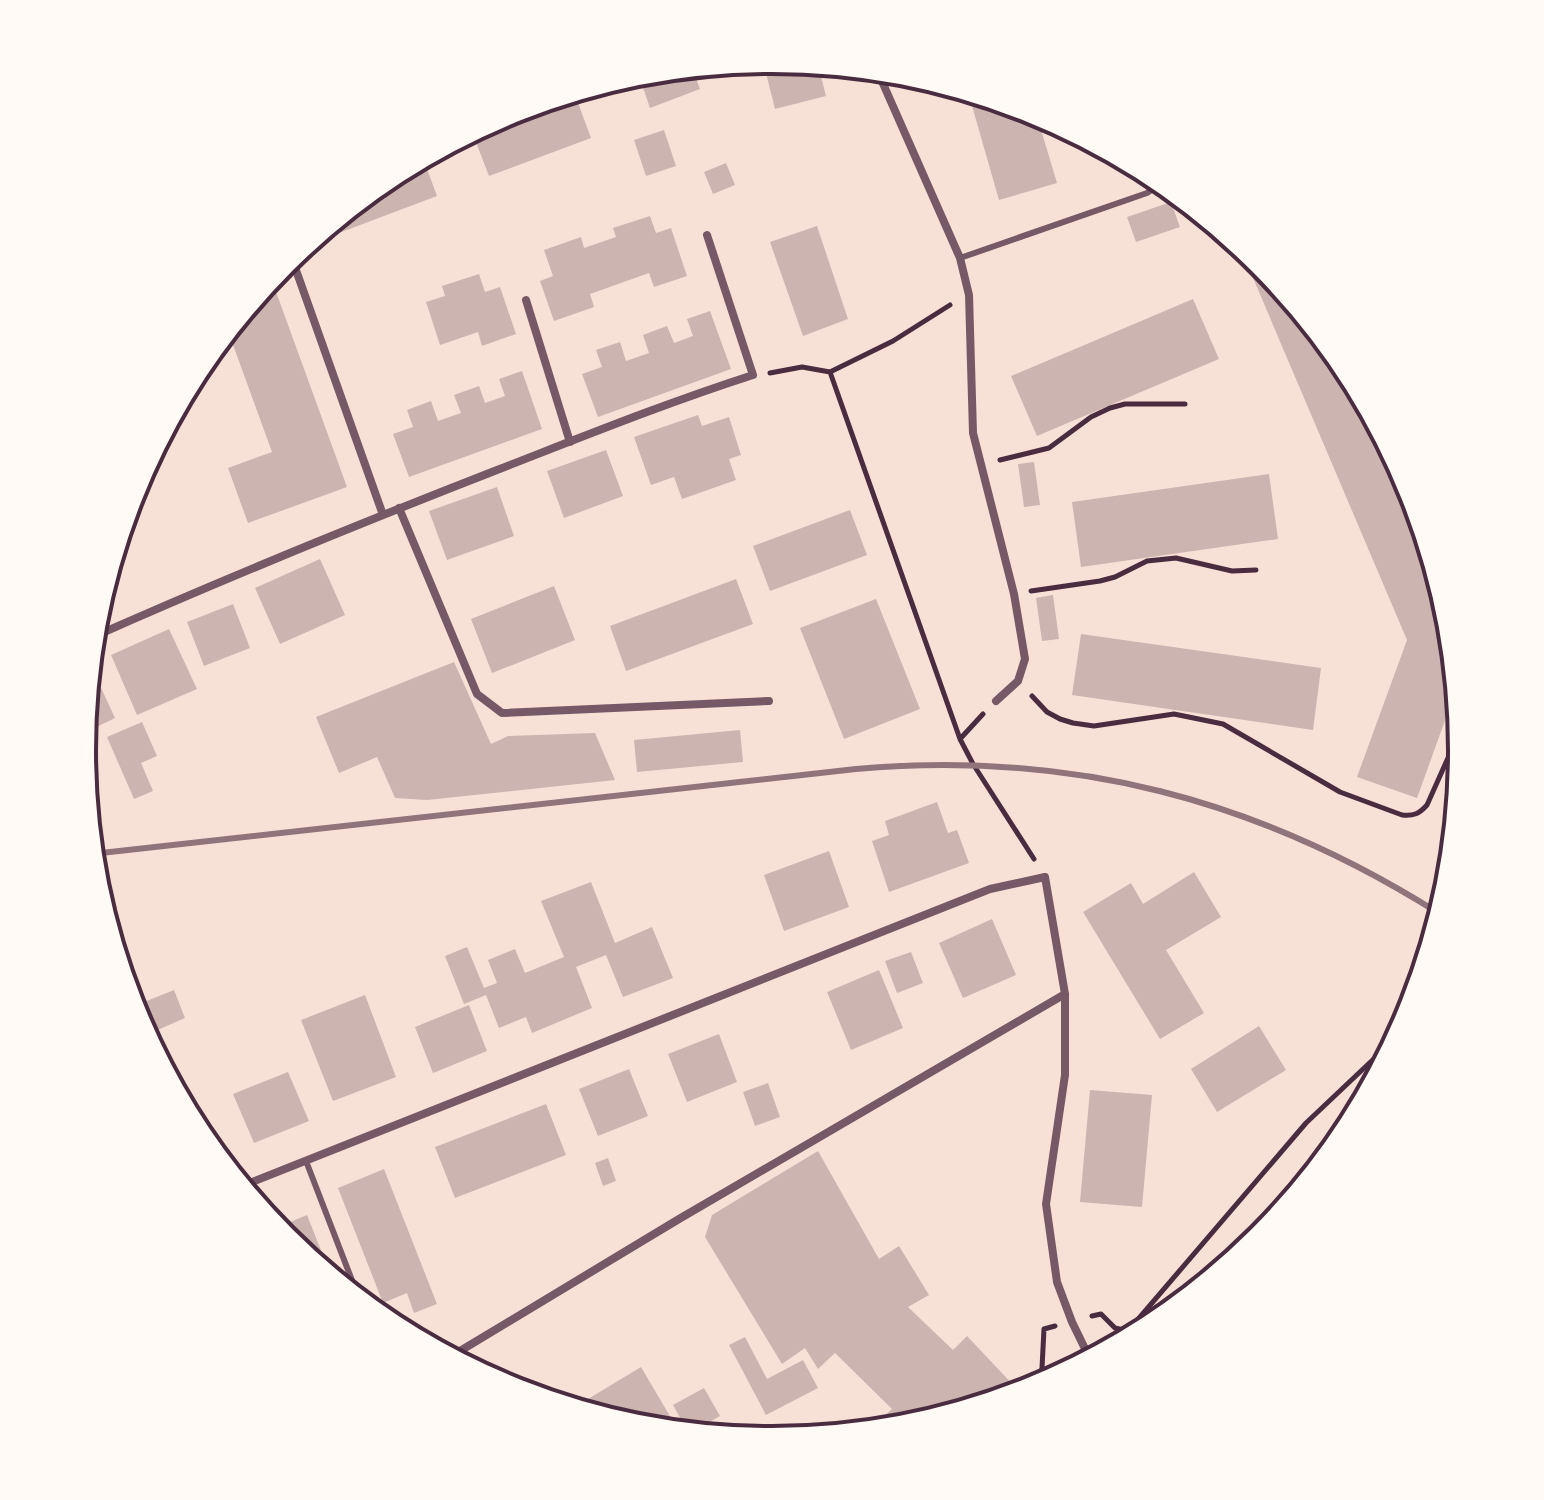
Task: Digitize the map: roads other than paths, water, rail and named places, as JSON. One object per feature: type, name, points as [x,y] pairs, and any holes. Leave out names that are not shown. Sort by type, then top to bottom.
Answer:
[{"type":"street","points":[[883,84],[960,258],[969,295],[973,433],[1014,594],[1025,659],[1018,681],[996,701]]},
{"type":"street","points":[[107,631],[399,508],[670,403],[753,375],[707,235]]},
{"type":"street","points":[[296,270],[383,515]]},
{"type":"street","points":[[526,300],[570,442]]},
{"type":"street","points":[[399,508],[477,694],[502,713],[769,701]]},
{"type":"street","points":[[252,1182],[990,889],[1045,877],[1065,994],[1065,1075],[1046,1204],[1057,1282],[1085,1349]]},
{"type":"street","points":[[462,1350],[1065,994]]},
{"type":"lane","points":[[960,258],[1151,190]]},
{"type":"lane","points":[[306,1161],[351,1279]]},
{"type":"railway","points":[[104,853],[856,769],[935,765],[1012,767],[1087,776],[1160,791],[1232,813],[1302,840],[1371,874],[1429,908]]}]
